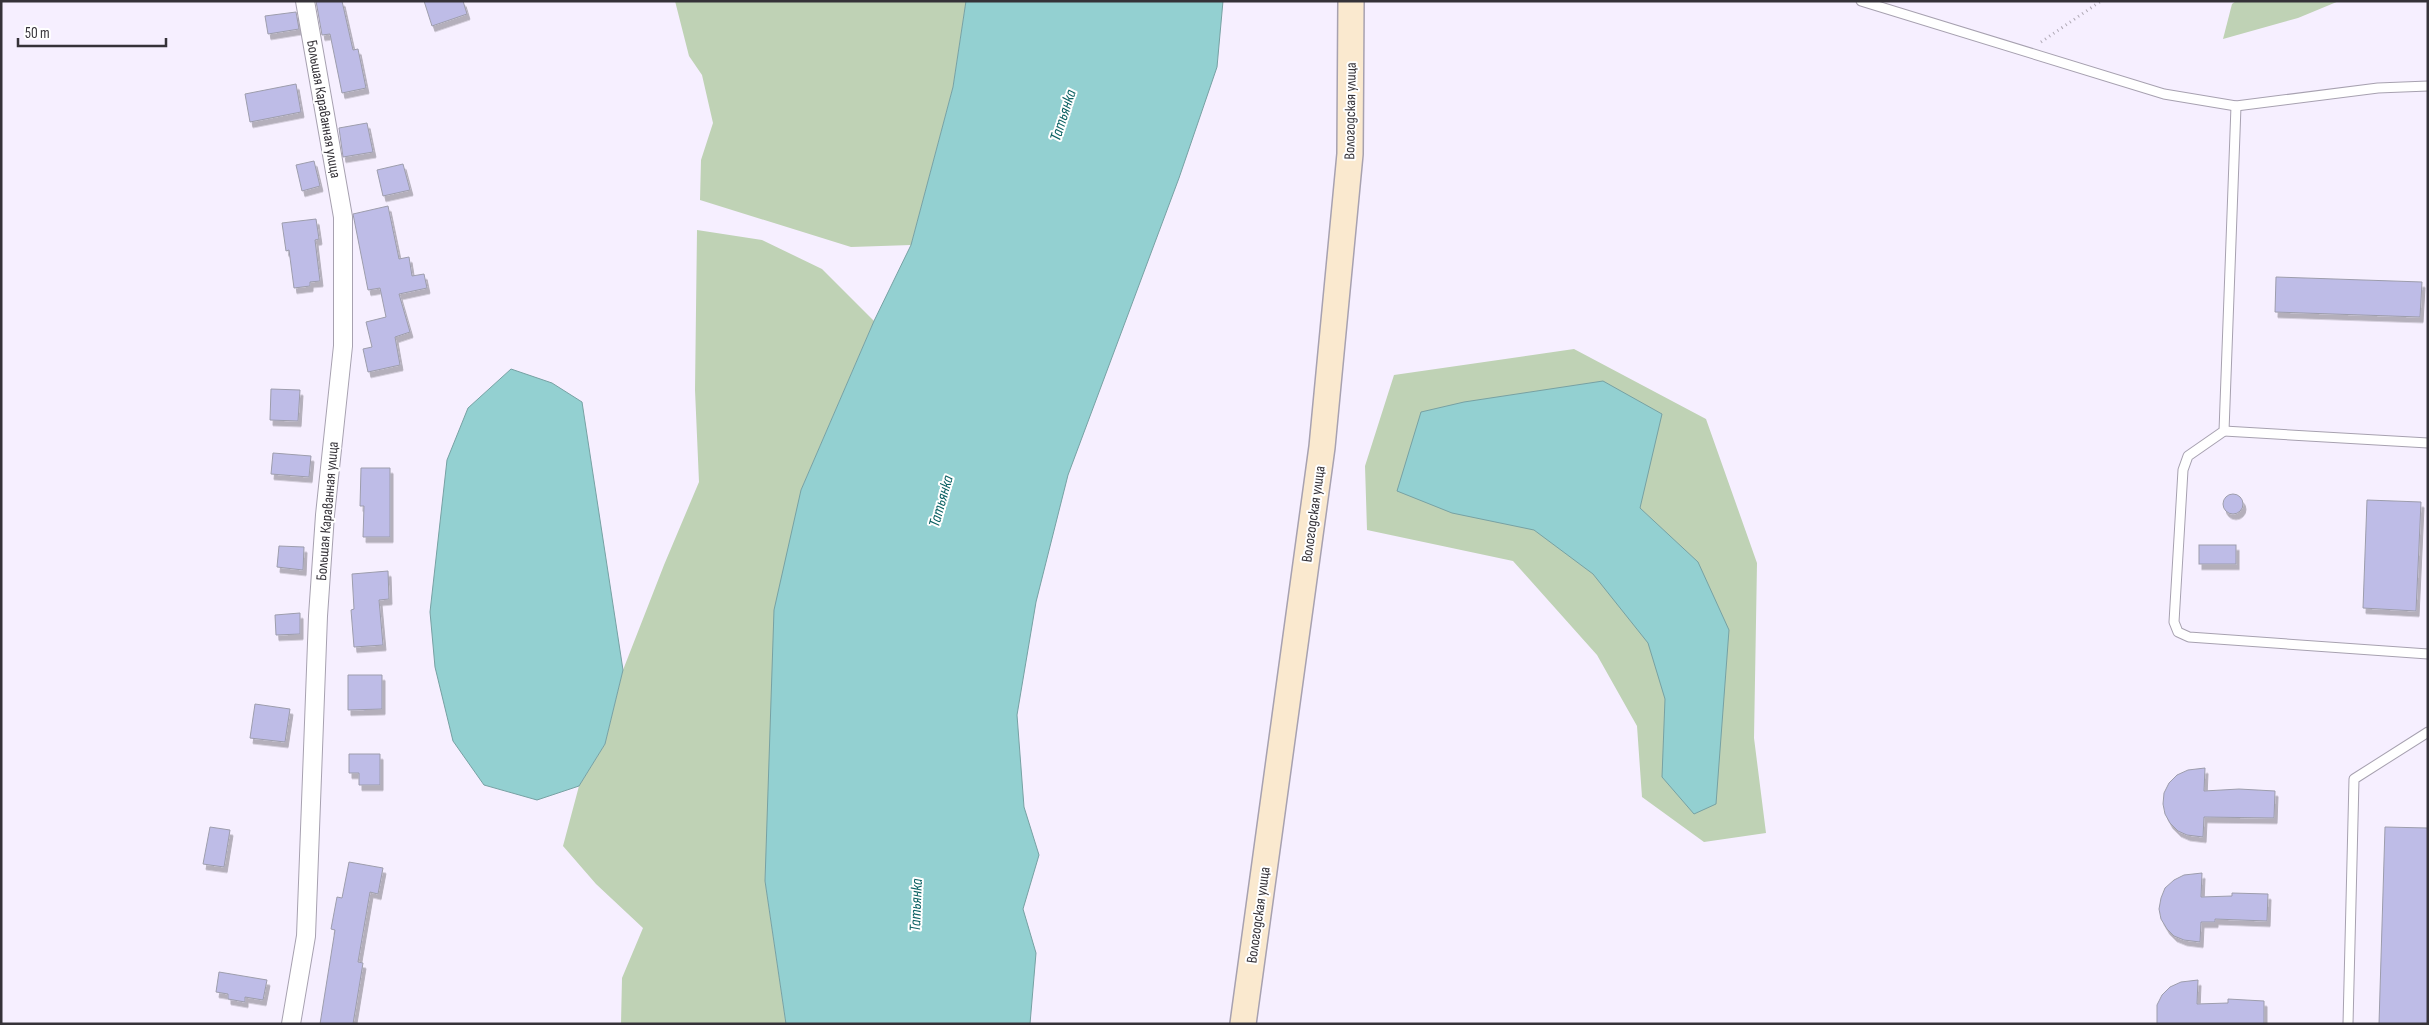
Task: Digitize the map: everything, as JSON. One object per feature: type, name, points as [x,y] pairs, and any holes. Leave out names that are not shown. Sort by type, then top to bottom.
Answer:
[{"type":"main road","name":"Вологодская улица","points":[[1243,1024],[1322,447],[1350,154],[1350,1]]},
{"type":"street","name":"Большая Караванная улица","points":[[291,1024],[306,936],[319,607],[325,515],[342,346],[343,217],[305,1]]},
{"type":"lane","points":[[1861,1],[2164,94],[2236,106],[2378,88],[2428,86]]},
{"type":"lane","points":[[2224,431],[2236,106]]},
{"type":"lane","points":[[2428,443],[2224,431],[2188,456],[2183,470],[2174,622],[2178,632],[2189,637],[2428,654]]},
{"type":"lane","points":[[2348,1024],[2354,779],[2428,732]]},
{"type":"path","points":[[2026,52],[2101,1]]},
{"type":"shaded area","points":[[675,1],[966,1],[953,87],[911,245],[851,247],[700,200],[701,160],[713,123],[702,75],[689,56]]},
{"type":"shaded area","points":[[2236,1],[2339,1],[2298,18],[2223,39],[2232,4]]},
{"type":"shaded area","points":[[697,230],[762,240],[822,269],[874,321],[801,490],[771,755],[765,881],[786,1024],[621,1024],[622,978],[643,928],[596,884],[563,846],[579,786],[605,744],[623,670],[699,482],[695,390]]},
{"type":"shaded area","points":[[1574,349],[1706,419],[1757,563],[1754,738],[1766,833],[1704,842],[1642,797],[1637,726],[1597,655],[1513,561],[1367,530],[1365,466],[1394,375]]},
{"type":"water","name":"Татьянка","points":[[966,1],[1223,1],[1217,67],[1179,178],[1068,475],[1036,602],[1017,715],[1024,807],[1039,855],[1023,909],[1036,953],[1030,1024],[786,1024],[765,881],[774,610],[801,490],[874,321],[911,245],[953,87]]},
{"type":"water","points":[[511,369],[552,383],[582,402],[623,670],[605,744],[579,786],[537,800],[484,785],[453,741],[435,667],[430,612],[447,460],[468,408]]},
{"type":"water","points":[[1603,381],[1662,414],[1640,508],[1698,562],[1729,630],[1716,804],[1694,814],[1662,777],[1665,699],[1648,643],[1593,574],[1534,530],[1452,513],[1397,491],[1421,412],[1464,402]]},
{"type":"building","points":[[316,1],[342,1],[353,50],[358,49],[366,88],[342,93],[330,34],[322,35]]},
{"type":"building","points":[[424,1],[463,1],[467,14],[432,26]]},
{"type":"building","points":[[296,12],[299,29],[268,34],[265,16]]},
{"type":"building","points":[[296,84],[301,112],[250,122],[245,94]]},
{"type":"building","points":[[367,123],[373,152],[343,157],[339,128]]},
{"type":"building","points":[[314,161],[320,186],[302,191],[296,165]]},
{"type":"building","points":[[403,164],[410,190],[383,196],[377,170]]},
{"type":"building","points":[[388,206],[399,259],[409,257],[412,276],[424,274],[427,288],[399,294],[410,332],[395,337],[400,365],[368,372],[363,349],[372,347],[366,322],[386,317],[380,288],[368,290],[353,214]]},
{"type":"building","points":[[316,219],[319,239],[315,240],[320,281],[310,282],[310,286],[294,288],[289,250],[286,251],[282,223]]},
{"type":"building","points":[[2276,277],[2422,282],[2420,317],[2275,312]]},
{"type":"building","points":[[271,389],[300,390],[298,421],[270,420]]},
{"type":"building","points":[[273,453],[311,456],[309,477],[271,474]]},
{"type":"building","points":[[361,468],[390,468],[390,537],[363,537],[364,506],[360,506]]},
{"type":"building","points":[[2229,494],[2237,494],[2243,500],[2243,508],[2237,514],[2229,514],[2223,508],[2223,500]]},
{"type":"building","points":[[2367,500],[2421,502],[2416,611],[2363,608]]},
{"type":"building","points":[[2199,545],[2236,545],[2236,564],[2199,564]]},
{"type":"building","points":[[279,546],[304,547],[303,570],[277,567]]},
{"type":"building","points":[[388,571],[389,599],[379,600],[383,645],[354,647],[351,610],[354,609],[352,574]]},
{"type":"building","points":[[300,613],[300,634],[276,635],[275,615]]},
{"type":"building","points":[[348,675],[382,675],[382,709],[348,710]]},
{"type":"building","points":[[255,704],[290,709],[285,742],[250,738]]},
{"type":"building","points":[[349,754],[380,754],[380,785],[359,785],[359,773],[349,773]]},
{"type":"building","points":[[2205,768],[2204,791],[2239,789],[2275,791],[2274,818],[2204,817],[2203,837],[2187,835],[2178,831],[2165,814],[2163,804],[2164,793],[2169,783],[2177,775],[2188,770]]},
{"type":"building","points":[[210,827],[230,830],[224,867],[203,864]]},
{"type":"building","points":[[2385,827],[2428,828],[2428,1024],[2379,1024]]},
{"type":"building","points":[[349,862],[383,868],[378,894],[370,892],[358,962],[363,963],[353,1024],[320,1024],[335,930],[331,929],[337,897],[342,898]]},
{"type":"building","points":[[2202,873],[2201,897],[2232,896],[2232,893],[2268,894],[2267,921],[2215,919],[2215,922],[2201,922],[2200,942],[2184,940],[2174,936],[2161,919],[2159,909],[2165,888],[2174,880],[2184,875]]},
{"type":"building","points":[[219,972],[267,980],[263,1000],[245,997],[245,1002],[228,999],[228,994],[216,992]]},
{"type":"building","points":[[2198,980],[2197,1004],[2228,1003],[2228,999],[2264,1001],[2264,1024],[2157,1024],[2157,1005],[2162,995],[2170,987],[2181,982]]}]
